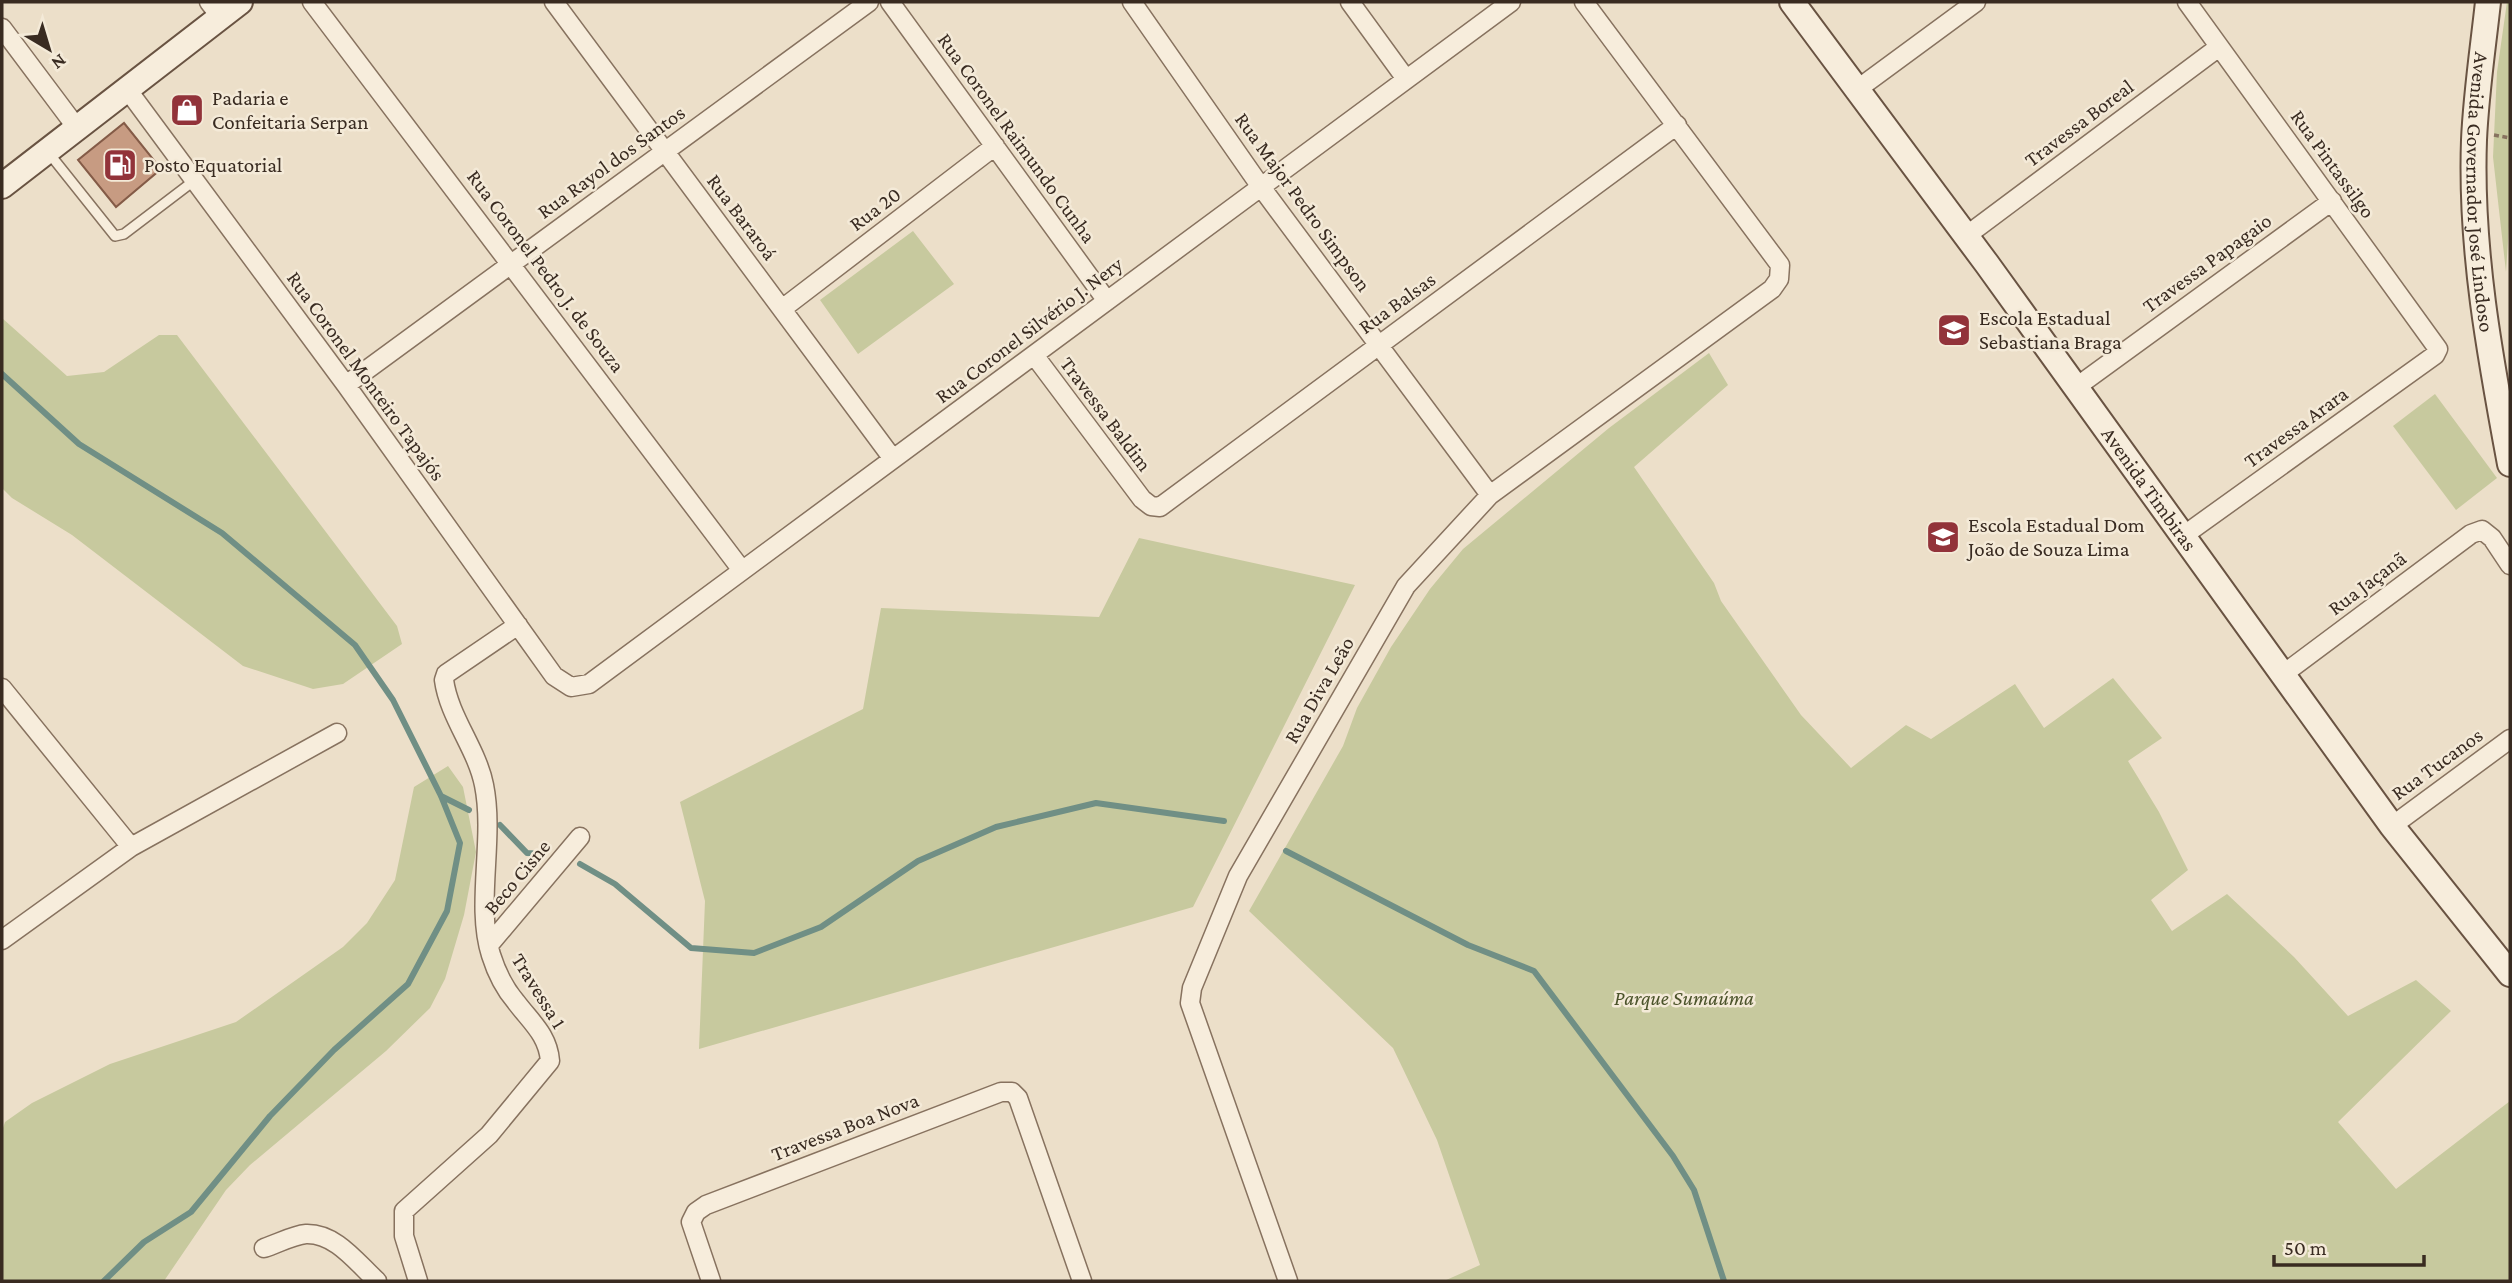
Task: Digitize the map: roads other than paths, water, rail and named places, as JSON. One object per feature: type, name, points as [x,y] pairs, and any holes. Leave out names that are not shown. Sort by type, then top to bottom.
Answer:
[{"type":"street","points":[[2,186],[127,89],[214,9],[240,2]]},
{"type":"street","name":"Rua Coronel Pedro J. de Souza","points":[[312,2],[741,569]]},
{"type":"street","name":"Rua Rayol dos Santos","points":[[346,385],[869,2]]},
{"type":"street","name":"Rua Coronel Raimundo Cunha","points":[[890,2],[1107,301]]},
{"type":"street","name":"Rua Major Pedro Simpson","points":[[1132,2],[1261,187],[1490,495]]},
{"type":"street","points":[[1350,2],[1406,79]]},
{"type":"street","name":"Rua Coronel Silvério J. Nery","points":[[571,687],[589,684],[1511,2]]},
{"type":"street","points":[[1584,2],[1677,125]]},
{"type":"street","name":"Avenida Timbiras","points":[[1791,2],[1966,236],[2392,826],[2510,973]]},
{"type":"street","points":[[1856,91],[1976,2]]},
{"type":"street","name":"Rua Pintassilgo","points":[[2187,2],[2438,349],[2435,355]]},
{"type":"street","name":"Avenida Governador José Lindoso","points":[[2488,2],[2474,142],[2476,230],[2481,284],[2510,464]]},
{"type":"street","name":"Rua Bararoá","points":[[558,3],[893,459]]},
{"type":"street","points":[[2,28],[77,128]]},
{"type":"street","name":"Travessa Boreal","points":[[1966,236],[2219,47]]},
{"type":"street","name":"Rua Coronel Monteiro Tapajós","points":[[127,89],[346,385],[554,676],[571,687]]},
{"type":"street","name":"Rua Diva Leão","points":[[1288,1281],[1190,1003],[1192,988],[1238,876],[1399,598],[1490,495],[1772,289],[1779,279],[1780,265],[1677,125]]},
{"type":"street","name":"Rua Balsas","points":[[1142,499],[1151,506],[1160,508],[1677,125]]},
{"type":"street","name":"Rua 20","points":[[782,309],[995,146]]},
{"type":"street","name":"Travessa Papagaio","points":[[2075,388],[2332,201]]},
{"type":"street","name":"Travessa Baldim","points":[[1034,355],[1142,499]]},
{"type":"street","name":"Travessa Arara","points":[[2183,536],[2435,355]]},
{"type":"street","name":"Rua Jaçanã","points":[[2282,675],[2471,534],[2482,530],[2492,538],[2510,565]]},
{"type":"street","name":"Travessa 1","points":[[418,1281],[404,1236],[404,1211],[489,1135],[550,1061],[549,1050],[539,1028],[510,993],[489,945],[488,807],[484,781],[444,680],[446,674],[518,625]]},
{"type":"street","points":[[2,688],[131,847]]},
{"type":"street","points":[[2,940],[131,847],[337,733]]},
{"type":"street","name":"Rua Tucanos","points":[[2392,826],[2510,739]]},
{"type":"street","name":"Beco Cisne","points":[[489,945],[580,837]]},
{"type":"street","name":"Travessa Boa Nova","points":[[712,1281],[691,1222],[696,1212],[706,1205],[1001,1092],[1012,1092],[1018,1098],[1081,1281]]},
{"type":"street","points":[[264,1248],[305,1234],[322,1236],[344,1248],[377,1281]]},
{"type":"lane","points":[[47,151],[115,236],[124,234],[195,180]]},
{"type":"waterway","points":[[2,374],[79,444],[222,533],[355,645],[393,700],[441,796],[460,843],[447,911],[408,984],[334,1050],[270,1116],[191,1212],[144,1242],[104,1281]]},
{"type":"waterway","points":[[441,796],[469,810]]},
{"type":"waterway","points":[[580,864],[615,884],[691,948],[754,953],[821,927],[918,861],[996,827],[1096,803],[1224,821]]},
{"type":"waterway","points":[[500,825],[527,853],[544,854]]},
{"type":"waterway","points":[[1286,851],[1468,945],[1534,971],[1673,1156],[1694,1190],[1724,1281]]},
{"type":"place","name":"Padaria e Confeitaria Serpan","points":[[187,110]]},
{"type":"place","name":"Posto Equatorial","points":[[120,165]]},
{"type":"place","name":"Escola Estadual Sebastiana Braga","points":[[1954,330]]},
{"type":"place","name":"Escola Estadual Dom João de Souza Lima","points":[[1943,537]]},
{"type":"park label","name":"Parque Sumaúma","points":[[1684,998]]}]
